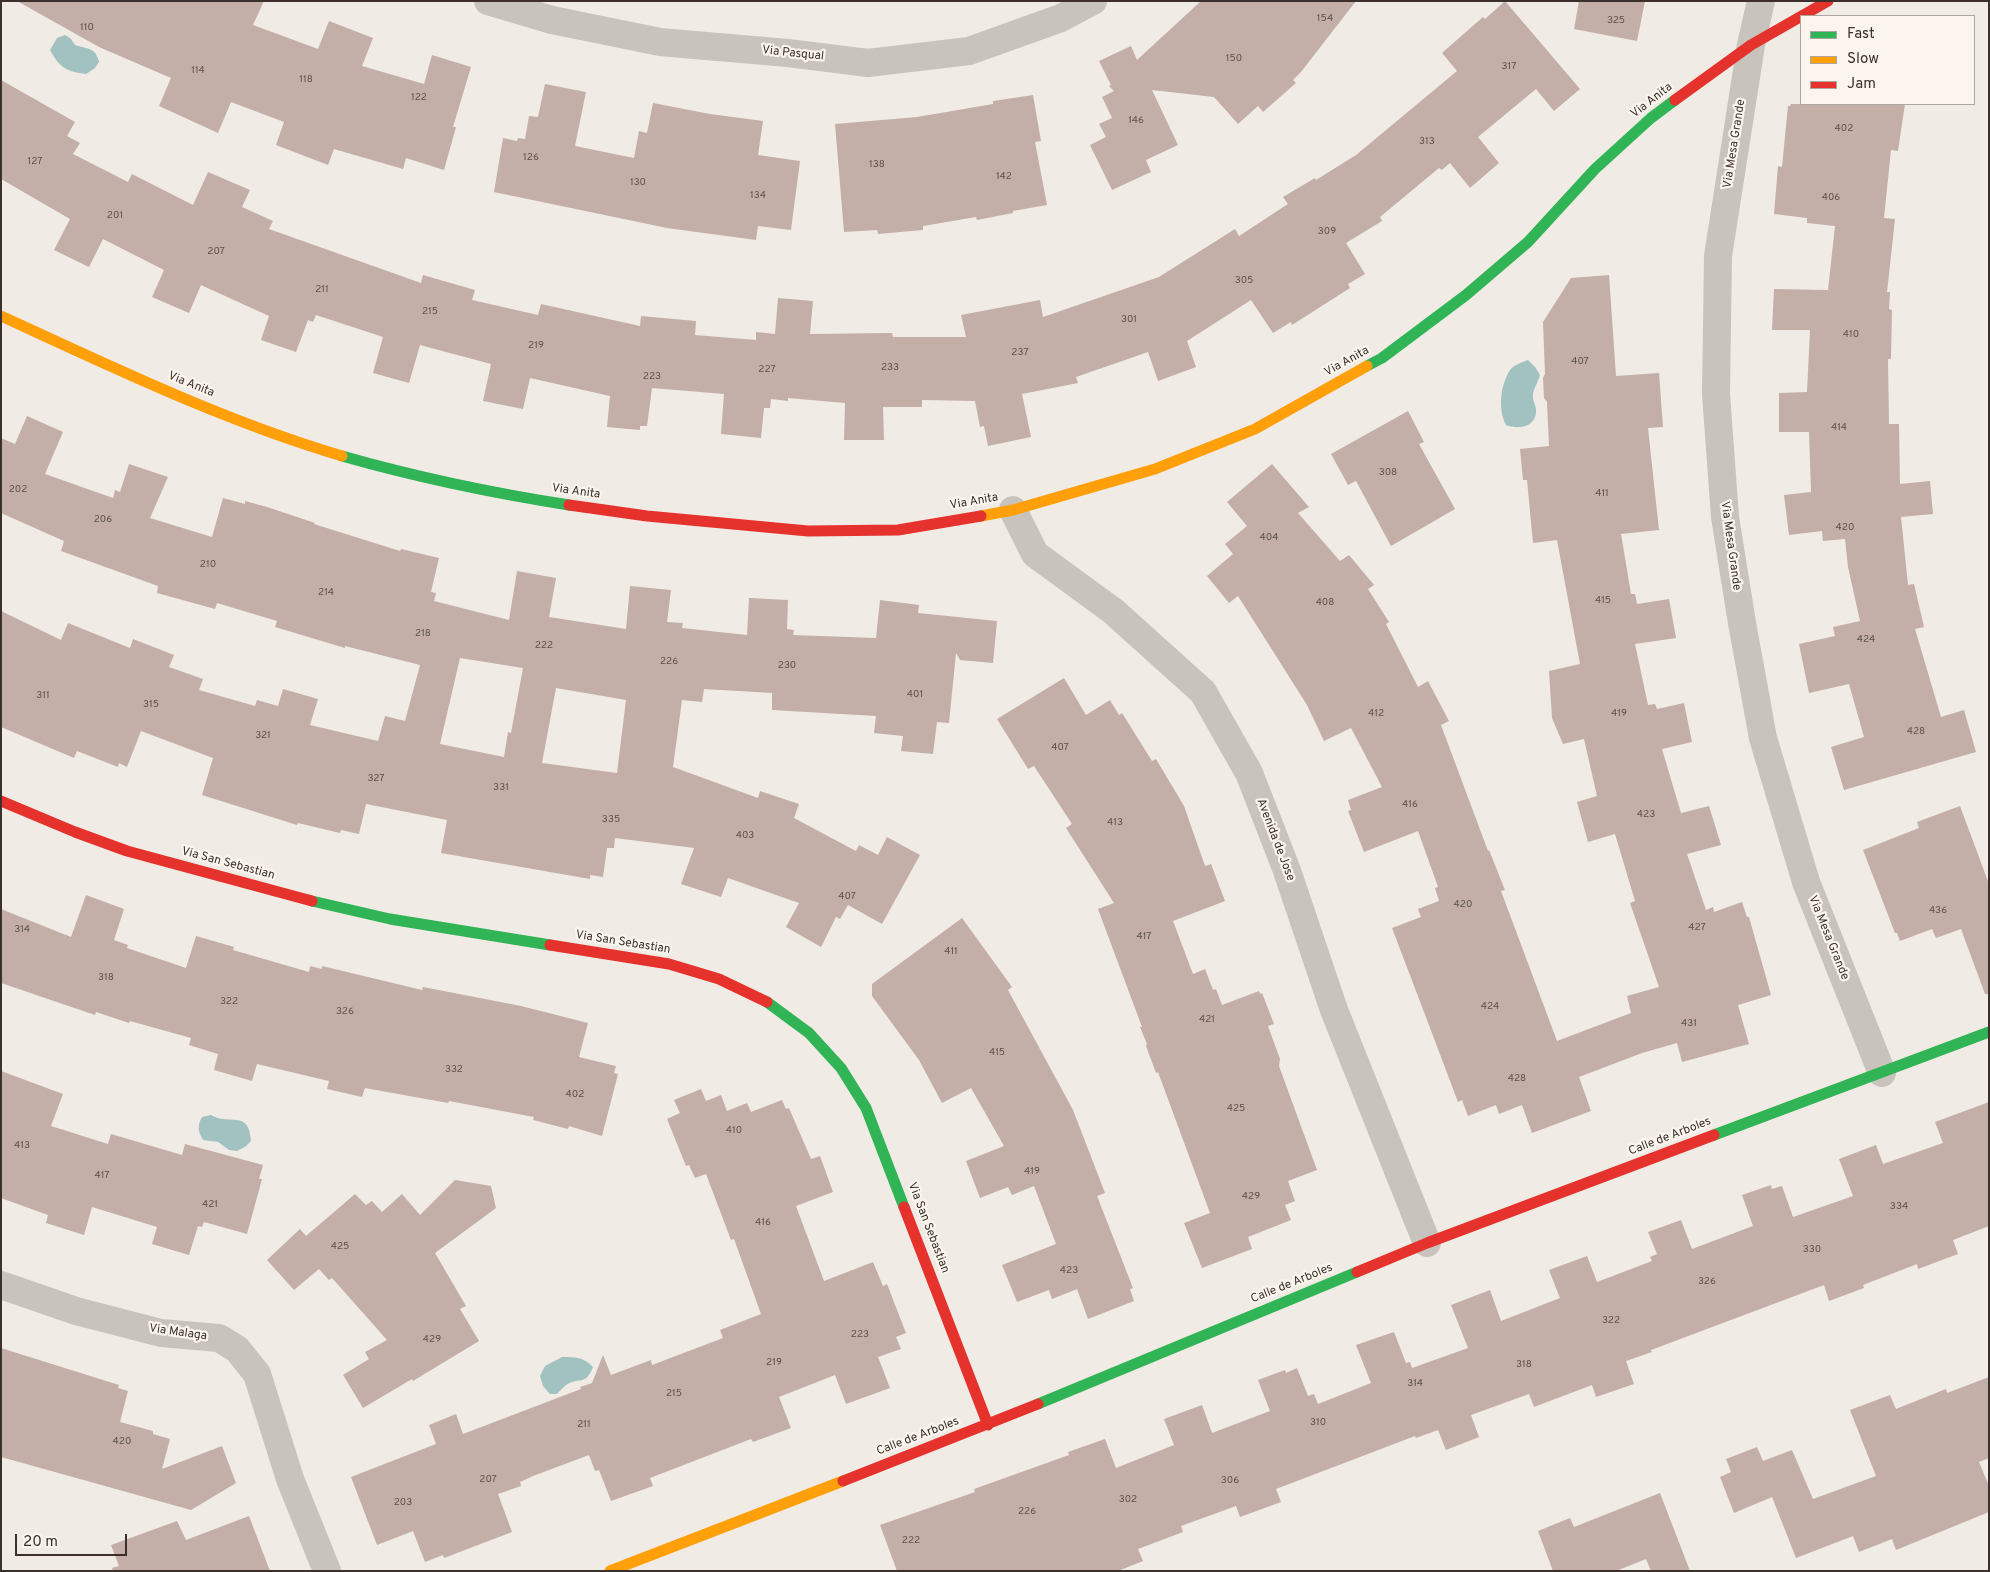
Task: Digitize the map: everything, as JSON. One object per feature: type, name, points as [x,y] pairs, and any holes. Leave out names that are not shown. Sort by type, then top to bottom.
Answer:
[{"type":"street","name":"Via Pasqual","points":[[488,1],[552,20],[660,42],[788,53],[868,63],[970,51],[1061,18],[1092,1]]},
{"type":"street","name":"Via Mesa Grande","points":[[1761,1],[1751,45],[1718,256],[1716,394],[1725,518],[1763,738],[1806,882],[1882,1073]]},
{"type":"street","name":"Via Anita","points":[[1804,15],[1828,1]]},
{"type":"street","name":"Via Anita","points":[[1,316],[96,360],[183,397],[300,443],[384,468],[524,498],[647,516],[808,531],[898,530],[1013,510],[1155,469],[1255,429],[1382,358],[1466,295],[1528,242],[1595,170],[1651,118],[1751,45],[1800,17]]},
{"type":"street","name":"Avenida de Jose","points":[[1013,510],[1035,554],[1113,611],[1203,692],[1249,773],[1286,868],[1334,1010],[1427,1243]]},
{"type":"street","name":"Via San Sebastian","points":[[1,801],[75,832],[127,851],[313,901],[390,919],[669,964],[719,979],[767,1002],[809,1033],[841,1068],[866,1108],[988,1425]]},
{"type":"street","name":"Calle de Arboles","points":[[610,1571],[988,1425],[1427,1243],[1989,1032]]},
{"type":"street","name":"Via Malaga","points":[[1,1285],[76,1311],[161,1333],[220,1338],[237,1349],[257,1374],[290,1479],[327,1571]]},
{"type":"water","points":[[65,35],[75,45],[90,49],[96,54],[99,62],[95,68],[86,74],[69,70],[60,65],[50,50],[57,38]]},
{"type":"water","points":[[1528,360],[1540,375],[1533,394],[1536,408],[1535,416],[1530,424],[1526,426],[1506,425],[1501,405],[1504,383],[1512,368]]},
{"type":"water","points":[[211,1115],[218,1118],[237,1120],[247,1125],[251,1141],[237,1151],[229,1150],[218,1142],[203,1140],[199,1131],[199,1123],[202,1117]]},
{"type":"water","points":[[562,1357],[579,1358],[593,1367],[585,1379],[571,1382],[557,1394],[550,1394],[543,1386],[540,1376],[545,1366]]},
{"type":"building","points":[[17,1],[264,1],[253,25],[318,49],[329,21],[373,38],[362,66],[424,84],[432,55],[471,67],[453,127],[456,127],[444,170],[406,158],[403,169],[334,149],[328,165],[276,145],[284,122],[231,102],[218,133],[159,106],[171,78],[99,47]]},
{"type":"building","points":[[1201,1],[1356,1],[1293,80],[1296,83],[1263,112],[1258,106],[1238,124],[1214,97],[1152,90],[1178,145],[1146,160],[1151,172],[1112,190],[1090,145],[1106,137],[1099,124],[1112,118],[1102,97],[1114,91],[1109,86],[1111,85],[1099,61],[1131,46],[1137,60]]},
{"type":"building","points":[[1505,1],[1580,89],[1554,111],[1536,89],[1478,137],[1499,163],[1470,188],[1450,163],[1442,170],[1439,168],[1380,217],[1382,221],[1346,243],[1365,274],[1348,284],[1350,288],[1292,325],[1291,322],[1273,333],[1251,300],[1187,341],[1196,367],[1158,381],[1148,352],[1076,377],[1078,383],[1022,394],[1031,437],[988,446],[984,426],[980,427],[975,401],[922,400],[922,407],[883,407],[884,440],[844,440],[845,403],[788,398],[788,401],[771,399],[770,408],[764,408],[761,438],[721,434],[724,394],[652,388],[647,426],[640,426],[640,430],[607,427],[610,396],[530,378],[523,409],[483,401],[491,364],[420,345],[409,383],[373,373],[383,337],[316,315],[313,322],[308,320],[296,352],[261,340],[269,316],[201,285],[189,313],[152,297],[164,270],[103,239],[89,267],[54,250],[70,219],[1,179],[1,80],[75,122],[67,136],[80,143],[73,154],[128,182],[132,174],[193,205],[208,172],[250,190],[242,207],[273,221],[269,229],[421,283],[423,275],[475,290],[472,300],[538,315],[541,304],[640,326],[641,316],[696,321],[695,335],[756,340],[756,332],[775,334],[778,298],[813,301],[810,334],[892,333],[893,337],[966,337],[961,315],[1040,300],[1043,317],[1159,277],[1235,229],[1239,236],[1288,204],[1283,197],[1315,178],[1316,180],[1356,155],[1457,71],[1442,53],[1483,17],[1485,19]]},
{"type":"building","points":[[1579,1],[1645,1],[1637,41],[1574,29]]},
{"type":"building","points":[[545,84],[586,92],[575,146],[634,158],[639,131],[647,133],[653,103],[710,114],[763,121],[758,155],[800,161],[791,230],[758,226],[756,240],[667,228],[494,192],[503,138],[517,141],[518,138],[525,139],[529,116],[538,117]]},
{"type":"building","points":[[1033,95],[1041,141],[1035,142],[1047,205],[977,220],[976,217],[923,226],[923,230],[878,234],[877,230],[844,232],[835,124],[917,117],[993,104],[993,101]]},
{"type":"building","points":[[1791,104],[1905,105],[1898,151],[1891,150],[1884,218],[1895,219],[1887,292],[1890,292],[1889,309],[1892,310],[1891,359],[1888,359],[1889,424],[1899,424],[1900,484],[1930,481],[1933,514],[1901,517],[1908,585],[1914,584],[1924,627],[1915,629],[1941,717],[1964,710],[1976,752],[1844,790],[1831,747],[1864,737],[1849,684],[1809,693],[1799,644],[1835,636],[1833,627],[1860,621],[1848,567],[1845,539],[1823,541],[1822,531],[1789,535],[1784,495],[1811,492],[1809,432],[1779,432],[1779,393],[1807,392],[1810,330],[1772,330],[1774,289],[1828,290],[1835,226],[1807,223],[1807,218],[1774,214],[1778,166],[1782,167],[1788,106]]},
{"type":"building","points":[[1609,275],[1616,376],[1659,373],[1663,427],[1648,428],[1659,530],[1621,534],[1631,594],[1635,594],[1637,604],[1669,599],[1676,638],[1635,644],[1648,705],[1655,704],[1657,709],[1684,703],[1692,742],[1662,749],[1681,813],[1709,806],[1721,845],[1687,854],[1706,910],[1713,907],[1714,912],[1742,902],[1747,917],[1749,917],[1771,995],[1738,1005],[1749,1044],[1682,1062],[1677,1043],[1642,1053],[1579,1077],[1591,1111],[1532,1133],[1522,1105],[1499,1114],[1496,1105],[1468,1116],[1462,1100],[1458,1102],[1392,928],[1421,917],[1418,909],[1439,901],[1435,888],[1438,887],[1418,831],[1364,852],[1348,811],[1351,810],[1348,800],[1382,787],[1351,728],[1324,741],[1307,705],[1238,596],[1229,603],[1207,576],[1233,554],[1225,544],[1247,526],[1227,502],[1272,464],[1309,507],[1298,513],[1340,561],[1349,555],[1374,585],[1368,589],[1389,622],[1386,624],[1418,687],[1428,681],[1449,721],[1441,725],[1488,851],[1505,890],[1501,891],[1557,1041],[1631,1013],[1627,996],[1659,987],[1630,903],[1635,901],[1615,834],[1588,842],[1577,802],[1597,796],[1584,739],[1563,744],[1552,718],[1549,671],[1580,664],[1557,540],[1533,543],[1527,480],[1523,480],[1520,449],[1549,446],[1547,402],[1544,398],[1543,378],[1545,374],[1543,322],[1571,278]]},
{"type":"building","points":[[1408,411],[1424,442],[1419,444],[1455,509],[1391,546],[1356,481],[1348,485],[1331,454]]},
{"type":"building","points":[[27,416],[63,432],[45,474],[113,498],[115,490],[120,492],[129,464],[168,477],[150,518],[212,537],[223,498],[267,507],[400,551],[401,549],[439,558],[431,592],[436,593],[434,601],[509,620],[517,571],[556,578],[549,617],[626,629],[630,586],[671,590],[667,622],[683,623],[682,628],[747,635],[749,598],[788,600],[787,629],[794,630],[793,635],[876,638],[880,600],[919,605],[918,613],[997,621],[993,663],[960,660],[956,653],[949,723],[937,722],[933,754],[901,751],[903,736],[874,733],[876,716],[772,710],[772,693],[704,689],[702,702],[682,700],[673,767],[758,798],[760,791],[799,804],[794,818],[856,851],[859,845],[878,855],[887,837],[920,855],[882,924],[848,905],[840,919],[836,917],[821,947],[786,927],[799,903],[728,878],[721,897],[681,884],[694,848],[615,838],[614,848],[607,848],[603,877],[590,875],[590,879],[441,853],[447,820],[366,804],[359,834],[341,830],[340,833],[298,823],[297,825],[202,795],[213,758],[141,731],[127,767],[119,763],[118,767],[77,751],[74,758],[1,727],[1,611],[61,640],[68,623],[130,648],[133,639],[174,655],[169,667],[203,679],[199,690],[255,706],[257,700],[278,706],[283,689],[318,699],[310,725],[378,741],[385,716],[405,721],[420,665],[345,646],[345,648],[275,627],[277,621],[217,603],[215,609],[157,593],[158,586],[61,551],[64,541],[1,513],[1,438],[15,444]],"holes":[[[460,658],[523,668],[511,733],[508,732],[504,757],[440,744]],[[556,688],[626,700],[617,773],[542,763]]]},
{"type":"building","points":[[1064,678],[1086,715],[1110,700],[1119,715],[1122,713],[1152,761],[1156,759],[1184,806],[1205,866],[1211,864],[1225,901],[1173,921],[1193,974],[1205,969],[1213,990],[1216,989],[1222,1005],[1259,991],[1260,994],[1262,993],[1274,1024],[1268,1026],[1280,1059],[1279,1066],[1317,1170],[1288,1181],[1295,1201],[1285,1205],[1291,1220],[1248,1237],[1252,1249],[1202,1268],[1184,1223],[1210,1213],[1158,1072],[1156,1073],[1146,1046],[1147,1044],[1140,1027],[1142,1027],[1098,909],[1114,903],[1066,828],[1072,824],[1034,766],[1028,769],[997,719]]},
{"type":"building","points":[[1960,806],[1989,884],[1989,994],[1985,994],[1961,929],[1936,938],[1932,929],[1900,941],[1897,933],[1895,933],[1863,850],[1919,828],[1917,822]]},
{"type":"building","points":[[86,895],[124,909],[114,940],[128,945],[127,948],[186,968],[196,936],[234,947],[233,950],[309,972],[310,966],[322,969],[322,966],[422,990],[423,987],[521,1006],[588,1023],[579,1057],[616,1066],[614,1073],[618,1074],[602,1136],[569,1126],[568,1129],[533,1120],[534,1117],[449,1101],[448,1103],[365,1088],[362,1097],[327,1089],[329,1081],[257,1064],[252,1081],[214,1070],[218,1054],[189,1045],[191,1038],[130,1021],[129,1023],[96,1012],[95,1015],[1,983],[1,909],[71,937]]},
{"type":"building","points":[[962,918],[1012,987],[1008,990],[1073,1110],[1105,1193],[1097,1196],[1133,1288],[1130,1289],[1134,1301],[1088,1319],[1077,1289],[1052,1299],[1049,1290],[1017,1302],[1002,1265],[1056,1244],[1034,1186],[1012,1195],[1008,1187],[980,1198],[966,1161],[1004,1146],[971,1088],[942,1103],[919,1060],[872,996],[872,984]]},
{"type":"building","points":[[1,1071],[63,1094],[51,1126],[108,1144],[111,1134],[182,1155],[185,1144],[263,1165],[259,1179],[262,1179],[247,1234],[204,1222],[202,1227],[198,1226],[189,1255],[152,1244],[157,1227],[92,1207],[84,1235],[46,1223],[48,1215],[1,1198]]},
{"type":"building","points":[[701,1089],[706,1101],[721,1095],[727,1111],[747,1103],[751,1112],[782,1100],[786,1109],[789,1108],[811,1159],[820,1156],[833,1192],[796,1206],[824,1281],[873,1262],[883,1286],[887,1284],[906,1333],[896,1337],[901,1349],[878,1357],[890,1388],[846,1404],[835,1375],[779,1397],[791,1428],[753,1442],[751,1439],[650,1478],[653,1486],[611,1501],[599,1470],[595,1471],[589,1455],[533,1476],[520,1482],[521,1486],[498,1494],[512,1532],[444,1558],[443,1555],[425,1562],[413,1531],[377,1545],[351,1477],[436,1444],[429,1425],[456,1414],[463,1434],[581,1389],[580,1387],[592,1383],[603,1355],[611,1375],[651,1360],[652,1365],[723,1338],[720,1330],[761,1314],[734,1239],[731,1240],[706,1174],[695,1178],[689,1165],[686,1166],[667,1119],[680,1113],[674,1100]]},
{"type":"building","points":[[1989,1102],[1989,1226],[1953,1240],[1958,1254],[1918,1269],[1917,1264],[1863,1285],[1864,1288],[1829,1301],[1824,1285],[1651,1350],[1652,1352],[1626,1361],[1634,1384],[1596,1397],[1592,1385],[1534,1407],[1529,1394],[1471,1415],[1479,1437],[1446,1450],[1438,1430],[1416,1438],[1415,1436],[1276,1489],[1281,1502],[1240,1517],[1236,1506],[1181,1526],[1183,1532],[1138,1549],[1143,1561],[1118,1571],[897,1571],[880,1525],[975,1492],[974,1489],[1069,1455],[1068,1452],[1105,1439],[1116,1468],[1174,1445],[1164,1419],[1202,1405],[1212,1433],[1270,1411],[1258,1380],[1285,1370],[1286,1373],[1297,1368],[1308,1396],[1314,1394],[1318,1404],[1371,1383],[1356,1345],[1394,1332],[1406,1363],[1410,1362],[1412,1368],[1468,1348],[1451,1305],[1490,1290],[1501,1321],[1560,1298],[1549,1270],[1587,1256],[1597,1282],[1652,1261],[1650,1257],[1657,1254],[1648,1232],[1681,1220],[1692,1249],[1753,1226],[1742,1195],[1771,1185],[1772,1189],[1782,1186],[1793,1217],[1853,1196],[1839,1159],[1876,1145],[1883,1164],[1943,1143],[1935,1122]]},
{"type":"building","points":[[455,1180],[491,1186],[496,1208],[435,1253],[466,1306],[460,1309],[479,1341],[413,1381],[412,1379],[363,1408],[343,1375],[369,1359],[365,1352],[387,1340],[332,1278],[329,1280],[319,1269],[294,1290],[267,1260],[300,1229],[306,1236],[355,1194],[366,1205],[372,1201],[382,1212],[402,1194],[420,1215]]},
{"type":"building","points":[[1,1348],[119,1385],[118,1388],[128,1391],[120,1422],[153,1431],[153,1434],[170,1439],[162,1469],[222,1446],[236,1483],[191,1510],[1,1457]]},
{"type":"building","points":[[1989,1377],[1989,1458],[1979,1462],[1989,1486],[1989,1512],[1896,1550],[1892,1539],[1859,1552],[1853,1536],[1796,1558],[1772,1497],[1734,1513],[1720,1477],[1731,1472],[1726,1459],[1757,1447],[1763,1461],[1792,1450],[1813,1499],[1876,1476],[1850,1410],[1890,1395],[1896,1409],[1946,1389],[1947,1393]]},
{"type":"building","points":[[1660,1493],[1690,1571],[1651,1571],[1646,1559],[1616,1571],[1553,1571],[1538,1531],[1570,1518],[1574,1527]]},
{"type":"building","points":[[249,1516],[270,1571],[113,1571],[112,1568],[119,1566],[111,1545],[177,1521],[186,1540]]},
{"type":"traffic: fast","points":[[1367,366],[1382,358],[1466,295],[1528,242],[1595,169],[1651,118],[1675,100]]},
{"type":"traffic: fast","points":[[342,456],[454,484],[569,505]]},
{"type":"traffic: fast","points":[[312,901],[390,919],[550,945]]},
{"type":"traffic: fast","points":[[767,1002],[809,1033],[841,1068],[866,1108],[904,1207]]},
{"type":"traffic: fast","points":[[1714,1135],[1989,1032]]},
{"type":"traffic: fast","points":[[1038,1404],[1357,1272]]},
{"type":"traffic: slow","points":[[1,316],[212,410],[255,427],[342,456]]},
{"type":"traffic: slow","points":[[981,516],[1013,510],[1155,469],[1255,429],[1367,366]]},
{"type":"traffic: slow","points":[[610,1571],[843,1481]]},
{"type":"traffic: jam","points":[[1804,15],[1828,1]]},
{"type":"traffic: jam","points":[[1675,100],[1751,45],[1800,17]]},
{"type":"traffic: jam","points":[[569,505],[647,516],[808,531],[898,530],[981,516]]},
{"type":"traffic: jam","points":[[1,801],[75,832],[127,851],[312,901]]},
{"type":"traffic: jam","points":[[550,945],[669,964],[719,979],[767,1002]]},
{"type":"traffic: jam","points":[[1357,1272],[1427,1243],[1714,1135]]},
{"type":"traffic: jam","points":[[904,1207],[988,1425]]},
{"type":"traffic: jam","points":[[843,1481],[1038,1404]]}]
